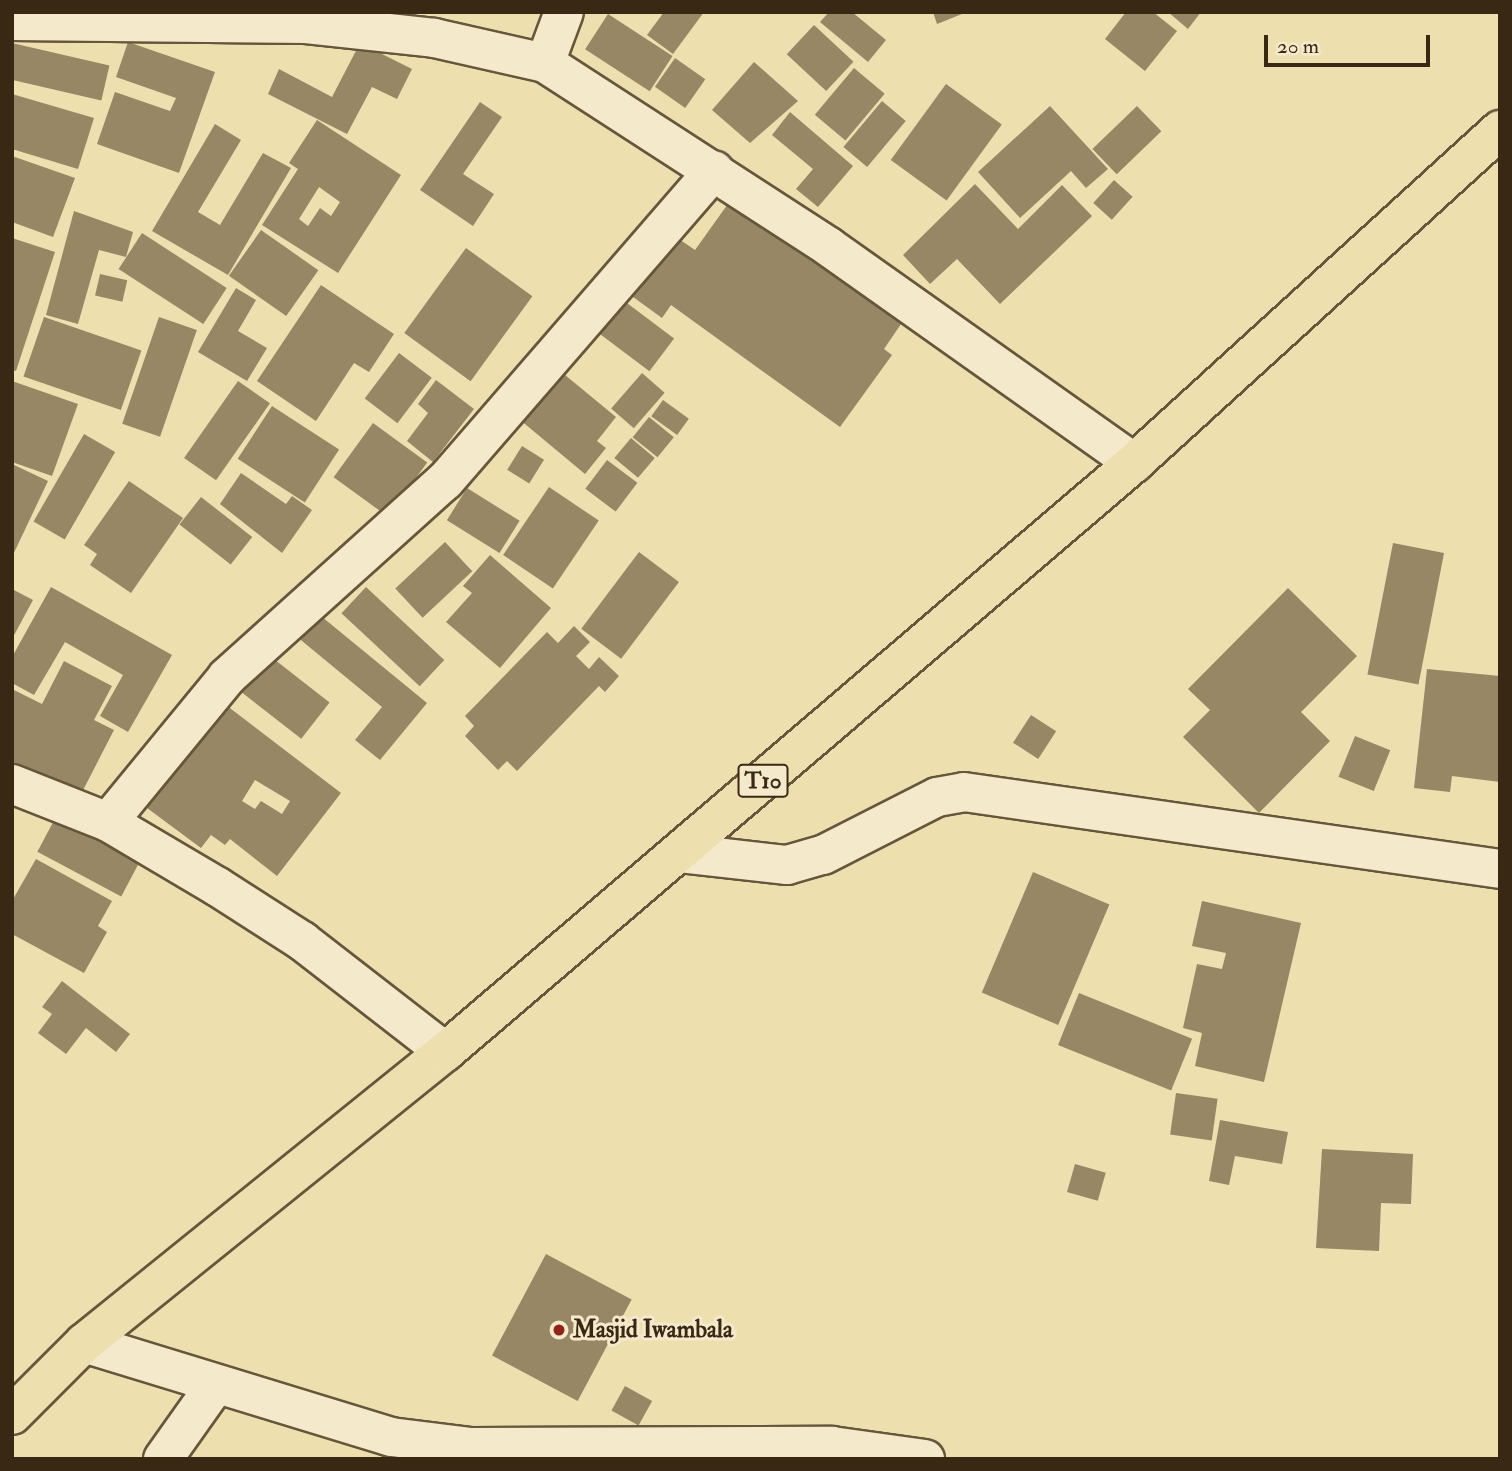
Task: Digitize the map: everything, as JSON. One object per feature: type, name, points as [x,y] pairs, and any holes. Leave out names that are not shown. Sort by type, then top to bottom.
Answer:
[{"type":"highway","name":"T10","points":[[12,1415],[84,1343],[445,1052],[1134,463],[1500,130]]},
{"type":"street","points":[[545,63],[564,12]]},
{"type":"street","points":[[12,21],[306,24],[434,38],[545,63],[714,170],[1134,463]]},
{"type":"street","points":[[108,822],[227,677],[405,521],[461,463],[714,170]]},
{"type":"street","points":[[12,784],[108,822],[302,941],[445,1052]]},
{"type":"street","points":[[680,853],[787,865],[823,855],[937,797],[964,792],[1500,869]]},
{"type":"street","points":[[84,1343],[333,1424],[471,1447],[832,1446],[925,1459]]},
{"type":"street","points":[[163,1459],[214,1387]]},
{"type":"building","points":[[664,12],[704,12],[673,54],[647,35]]},
{"type":"building","points":[[829,12],[852,12],[886,40],[868,62],[820,22]]},
{"type":"building","points":[[933,12],[967,12],[937,24]]},
{"type":"building","points":[[1126,12],[1153,12],[1177,31],[1145,71],[1105,39]]},
{"type":"building","points":[[1168,12],[1201,12],[1188,29]]},
{"type":"building","points":[[608,14],[673,56],[650,91],[585,49]]},
{"type":"building","points":[[814,25],[853,62],[826,91],[787,54]]},
{"type":"building","points":[[128,42],[215,72],[179,173],[97,144],[115,92],[170,111],[176,98],[116,77]]},
{"type":"building","points":[[12,43],[109,65],[101,101],[12,80]]},
{"type":"building","points":[[360,43],[412,69],[397,99],[372,87],[347,134],[268,94],[279,69],[332,97]]},
{"type":"building","points":[[675,58],[705,79],[685,108],[655,87]]},
{"type":"building","points":[[754,62],[798,101],[750,143],[712,110]]},
{"type":"building","points":[[854,68],[885,94],[845,140],[815,115]]},
{"type":"building","points":[[946,84],[1002,125],[947,201],[891,160]]},
{"type":"building","points":[[12,94],[94,118],[78,169],[12,149]]},
{"type":"building","points":[[882,101],[906,121],[867,167],[843,147]]},
{"type":"building","points":[[480,102],[502,117],[463,174],[494,194],[473,226],[420,190]]},
{"type":"building","points":[[1050,106],[1108,169],[1086,188],[1071,171],[1020,218],[978,172]]},
{"type":"building","points":[[1137,106],[1161,131],[1117,174],[1092,149]]},
{"type":"building","points":[[790,112],[853,166],[818,207],[796,189],[813,169],[772,135]]},
{"type":"building","points":[[317,120],[401,175],[338,273],[262,225],[298,169],[289,163]],"holes":[[[319,187],[340,202],[331,216],[320,208],[308,226],[299,219]]]},
{"type":"building","points":[[215,124],[241,140],[198,212],[220,225],[263,153],[291,168],[228,275],[152,231]]},
{"type":"building","points":[[12,156],[75,178],[53,237],[12,222]]},
{"type":"building","points":[[1114,180],[1133,197],[1112,220],[1093,203]]},
{"type":"building","points":[[975,184],[1018,229],[1062,185],[1092,216],[1000,304],[957,259],[930,284],[903,255]]},
{"type":"building","points":[[730,201],[901,324],[884,349],[892,355],[840,427],[671,305],[662,318],[629,294],[673,235],[695,250]]},
{"type":"building","points":[[74,211],[133,232],[126,257],[99,250],[78,324],[46,315]]},
{"type":"building","points":[[261,230],[318,270],[286,316],[229,276]]},
{"type":"building","points":[[142,233],[227,288],[203,324],[119,269]]},
{"type":"building","points":[[12,238],[55,252],[16,371],[12,370]]},
{"type":"building","points":[[466,248],[532,296],[471,381],[404,333]]},
{"type":"building","points":[[100,274],[127,280],[122,302],[95,295]]},
{"type":"building","points":[[321,285],[394,334],[369,372],[354,363],[316,421],[257,381]]},
{"type":"building","points":[[236,288],[256,300],[238,331],[267,348],[247,381],[198,352]]},
{"type":"building","points":[[615,294],[674,339],[649,371],[590,327]]},
{"type":"building","points":[[44,317],[141,351],[121,410],[23,377]]},
{"type":"building","points":[[159,317],[197,330],[160,437],[122,424]]},
{"type":"building","points":[[399,353],[432,378],[397,423],[365,399]]},
{"type":"building","points":[[559,370],[616,417],[597,441],[606,448],[585,474],[519,419]]},
{"type":"building","points":[[642,373],[665,393],[634,428],[611,408]]},
{"type":"building","points":[[436,380],[474,409],[433,462],[407,441],[428,413],[418,404]]},
{"type":"building","points":[[12,381],[78,404],[52,476],[12,462]]},
{"type":"building","points":[[238,381],[270,403],[216,480],[184,458]]},
{"type":"building","points":[[663,400],[689,419],[677,435],[651,416]]},
{"type":"building","points":[[272,406],[339,450],[305,502],[238,459]]},
{"type":"building","points":[[649,417],[674,437],[658,457],[633,437]]},
{"type":"building","points":[[373,423],[427,462],[388,517],[334,477]]},
{"type":"building","points":[[84,434],[115,452],[65,539],[34,521]]},
{"type":"building","points":[[631,438],[655,458],[638,478],[614,458]]},
{"type":"building","points":[[522,446],[544,460],[529,484],[507,470]]},
{"type":"building","points":[[607,460],[637,483],[616,512],[585,489]]},
{"type":"building","points":[[12,464],[48,481],[12,557]]},
{"type":"building","points":[[241,473],[286,504],[292,496],[312,510],[282,553],[220,504]]},
{"type":"building","points":[[129,481],[183,518],[131,593],[90,565],[97,554],[84,545]]},
{"type":"building","points":[[549,487],[599,521],[553,589],[503,555]]},
{"type":"building","points":[[467,488],[520,521],[499,553],[447,520]]},
{"type":"building","points":[[201,497],[252,537],[231,565],[179,525]]},
{"type":"building","points":[[445,542],[472,571],[423,618],[395,588]]},
{"type":"building","points":[[1393,543],[1444,553],[1418,684],[1367,675]]},
{"type":"building","points":[[639,552],[679,582],[621,659],[581,629]]},
{"type":"building","points":[[490,555],[551,608],[500,668],[446,622],[472,593],[463,586]]},
{"type":"building","points":[[51,587],[172,655],[128,732],[100,716],[123,675],[65,642],[34,695],[12,683],[12,657]]},
{"type":"building","points":[[366,587],[444,660],[420,686],[341,613]]},
{"type":"building","points":[[1288,588],[1357,656],[1301,712],[1330,741],[1259,813],[1183,737],[1210,710],[1188,689]]},
{"type":"building","points":[[12,589],[33,600],[12,639]]},
{"type":"building","points":[[316,612],[427,703],[380,760],[355,740],[382,707],[296,636]]},
{"type":"building","points":[[574,626],[590,642],[576,656],[589,669],[599,657],[619,676],[605,692],[599,686],[517,771],[507,761],[498,770],[465,736],[474,726],[465,716],[547,632],[558,643]]},
{"type":"building","points":[[261,649],[330,703],[301,739],[233,685]]},
{"type":"building","points":[[64,661],[112,686],[94,720],[114,730],[78,800],[12,767],[12,689],[42,704]]},
{"type":"building","points":[[1427,669],[1500,676],[1500,782],[1452,776],[1450,792],[1414,788]]},
{"type":"building","points":[[222,702],[341,793],[277,876],[230,839],[225,845],[211,835],[201,848],[143,805]],"holes":[[[255,780],[290,801],[282,814],[261,801],[255,809],[242,801]]]},
{"type":"building","points":[[1031,715],[1056,731],[1038,759],[1013,743]]},
{"type":"building","points":[[1355,736],[1390,750],[1374,791],[1339,777]]},
{"type":"building","points":[[58,813],[142,858],[121,896],[37,852]]},
{"type":"building","points":[[36,859],[112,901],[98,926],[107,932],[84,973],[12,934],[12,901]]},
{"type":"building","points":[[1033,872],[1109,904],[1058,1025],[982,993]]},
{"type":"building","points":[[1202,901],[1301,923],[1264,1082],[1195,1066],[1202,1033],[1183,1028],[1197,964],[1222,969],[1226,953],[1192,946]]},
{"type":"building","points":[[62,981],[130,1034],[116,1052],[86,1028],[66,1054],[38,1033],[52,1014],[42,1007]]},
{"type":"building","points":[[1079,993],[1192,1039],[1171,1091],[1058,1045]]},
{"type":"building","points":[[1176,1093],[1218,1099],[1212,1140],[1170,1135]]},
{"type":"building","points":[[1220,1120],[1288,1132],[1282,1164],[1235,1156],[1229,1185],[1209,1181]]},
{"type":"building","points":[[1322,1149],[1413,1154],[1411,1204],[1381,1203],[1379,1251],[1316,1248]]},
{"type":"building","points":[[1075,1164],[1106,1173],[1098,1201],[1067,1192]]},
{"type":"building","points":[[546,1254],[632,1300],[578,1401],[492,1356]]},
{"type":"building","points":[[625,1386],[652,1401],[639,1426],[611,1410]]},
{"type":"place","name":"Masjid Iwambala","points":[[559,1330]]}]
